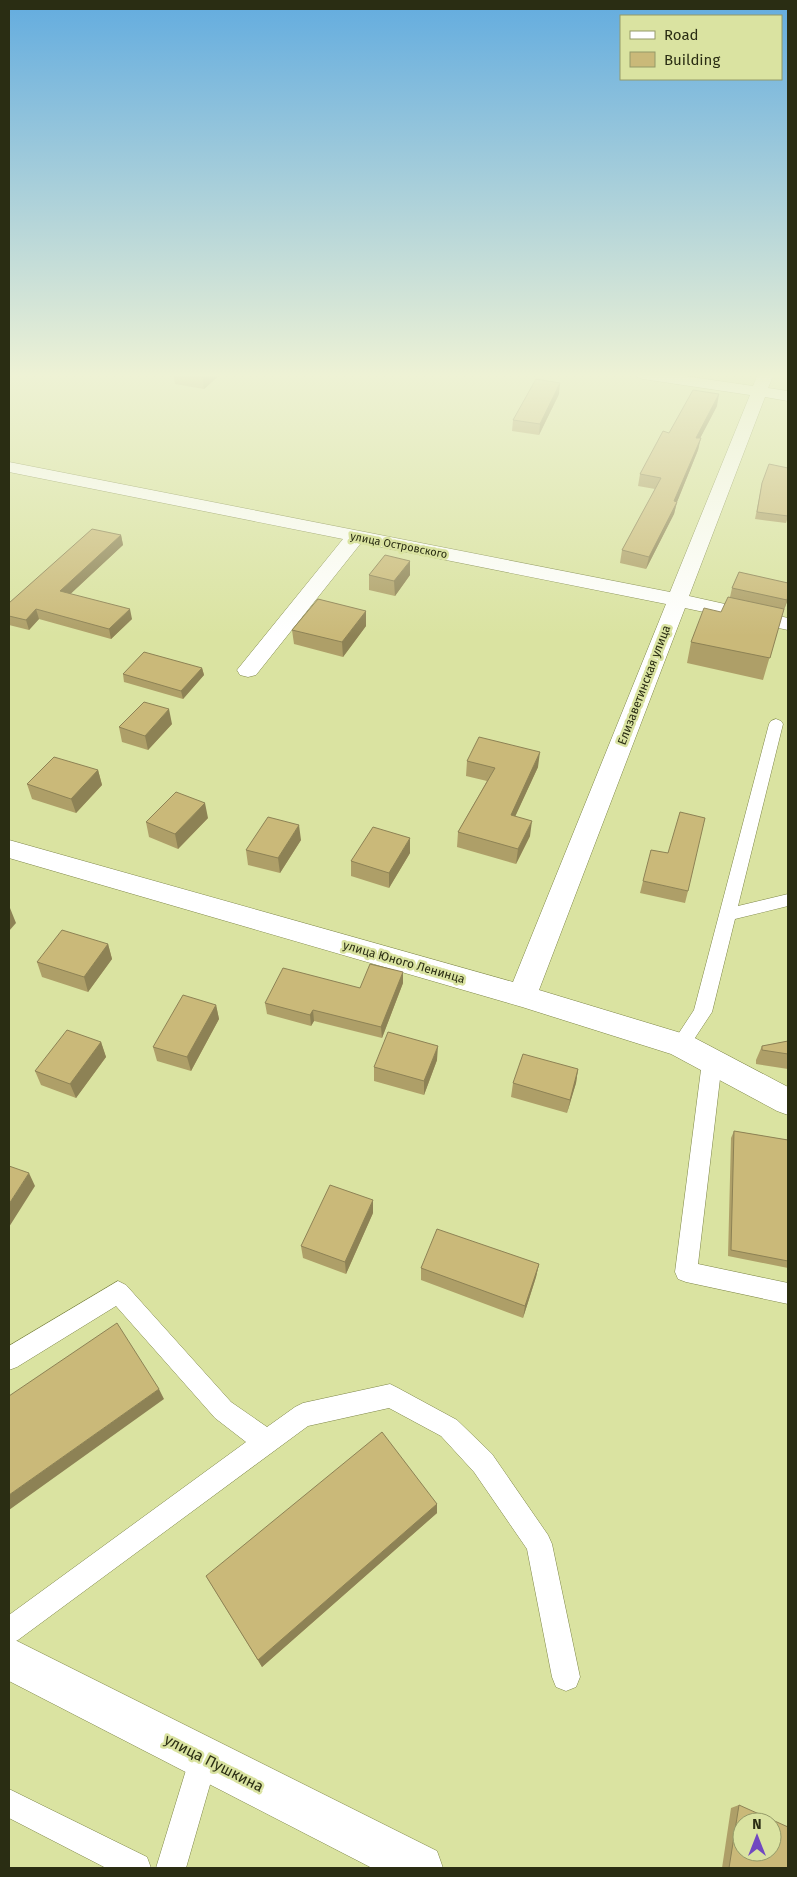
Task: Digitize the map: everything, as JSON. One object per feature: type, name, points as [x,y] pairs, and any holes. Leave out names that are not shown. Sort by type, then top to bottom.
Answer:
[{"type":"street","name":"Елизаветинская улица","points":[[522,996],[731,462]]},
{"type":"street","name":"улица Островского","points":[[9,467],[677,600],[788,624]]},
{"type":"street","points":[[248,670],[356,536]]},
{"type":"street","name":"улица Юного Ленинца","points":[[9,849],[522,996],[680,1045],[788,1102]]},
{"type":"street","name":"улица Пушкина","points":[[9,1658],[420,1868]]},
{"type":"lane","points":[[680,1045],[703,1012],[776,724]]},
{"type":"lane","points":[[727,915],[788,900]]},
{"type":"lane","points":[[712,1062],[686,1272],[788,1294]]},
{"type":"lane","points":[[9,1359],[118,1292],[223,1410],[267,1442]]},
{"type":"lane","points":[[9,1630],[303,1416],[390,1396],[449,1428],[483,1464],[539,1544],[566,1677]]},
{"type":"lane","points":[[171,1868],[204,1757]]},
{"type":"lane","points":[[9,1803],[136,1868]]},
{"type":"building","points":[[647,462],[691,462],[674,501],[677,502],[649,557],[622,550],[661,478],[640,474]]},
{"type":"building","points":[[769,464],[788,468],[788,516],[757,512],[762,483]]},
{"type":"building","points":[[92,529],[121,535],[60,591],[130,609],[109,629],[36,609],[26,620],[9,616],[9,603]]},
{"type":"building","points":[[385,555],[410,561],[394,581],[369,575]]},
{"type":"building","points":[[739,572],[788,583],[787,600],[732,588]]},
{"type":"building","points":[[728,597],[784,609],[770,658],[691,642],[704,608],[721,612]]},
{"type":"building","points":[[318,599],[366,611],[342,642],[292,630]]},
{"type":"building","points":[[144,652],[202,668],[181,691],[123,674]]},
{"type":"building","points":[[144,702],[169,709],[145,736],[119,727]]},
{"type":"building","points":[[479,737],[540,752],[511,815],[532,821],[518,849],[458,832],[495,768],[467,761]]},
{"type":"building","points":[[54,757],[98,770],[71,799],[27,784]]},
{"type":"building","points":[[176,792],[205,803],[175,834],[146,822]]},
{"type":"building","points":[[680,812],[705,818],[688,891],[643,881],[651,850],[668,853]]},
{"type":"building","points":[[268,817],[299,825],[278,858],[246,850]]},
{"type":"building","points":[[373,827],[410,838],[389,873],[351,861]]},
{"type":"building","points":[[62,930],[108,944],[84,977],[37,962]]},
{"type":"building","points":[[370,964],[403,972],[381,1027],[313,1010],[310,1015],[265,1003],[283,968],[360,988]]},
{"type":"building","points":[[183,995],[216,1005],[187,1057],[153,1047]]},
{"type":"building","points":[[67,1030],[101,1042],[70,1084],[35,1071]]},
{"type":"building","points":[[388,1032],[438,1046],[424,1081],[374,1067]]},
{"type":"building","points":[[788,1041],[788,1054],[762,1050],[762,1046]]},
{"type":"building","points":[[523,1054],[578,1069],[570,1100],[513,1083]]},
{"type":"building","points":[[734,1131],[788,1140],[788,1261],[731,1250]]},
{"type":"building","points":[[9,1166],[29,1173],[9,1204]]},
{"type":"building","points":[[330,1185],[373,1200],[345,1262],[301,1246]]},
{"type":"building","points":[[437,1229],[539,1264],[525,1306],[421,1268]]},
{"type":"building","points":[[117,1323],[159,1389],[9,1495],[9,1396]]},
{"type":"building","points":[[382,1432],[437,1504],[258,1660],[206,1576]]},
{"type":"building","points":[[739,1805],[755,1812],[738,1812]]},
{"type":"building","points":[[782,1824],[788,1827],[788,1868],[729,1868],[732,1849],[732,1862],[782,1862]]}]
